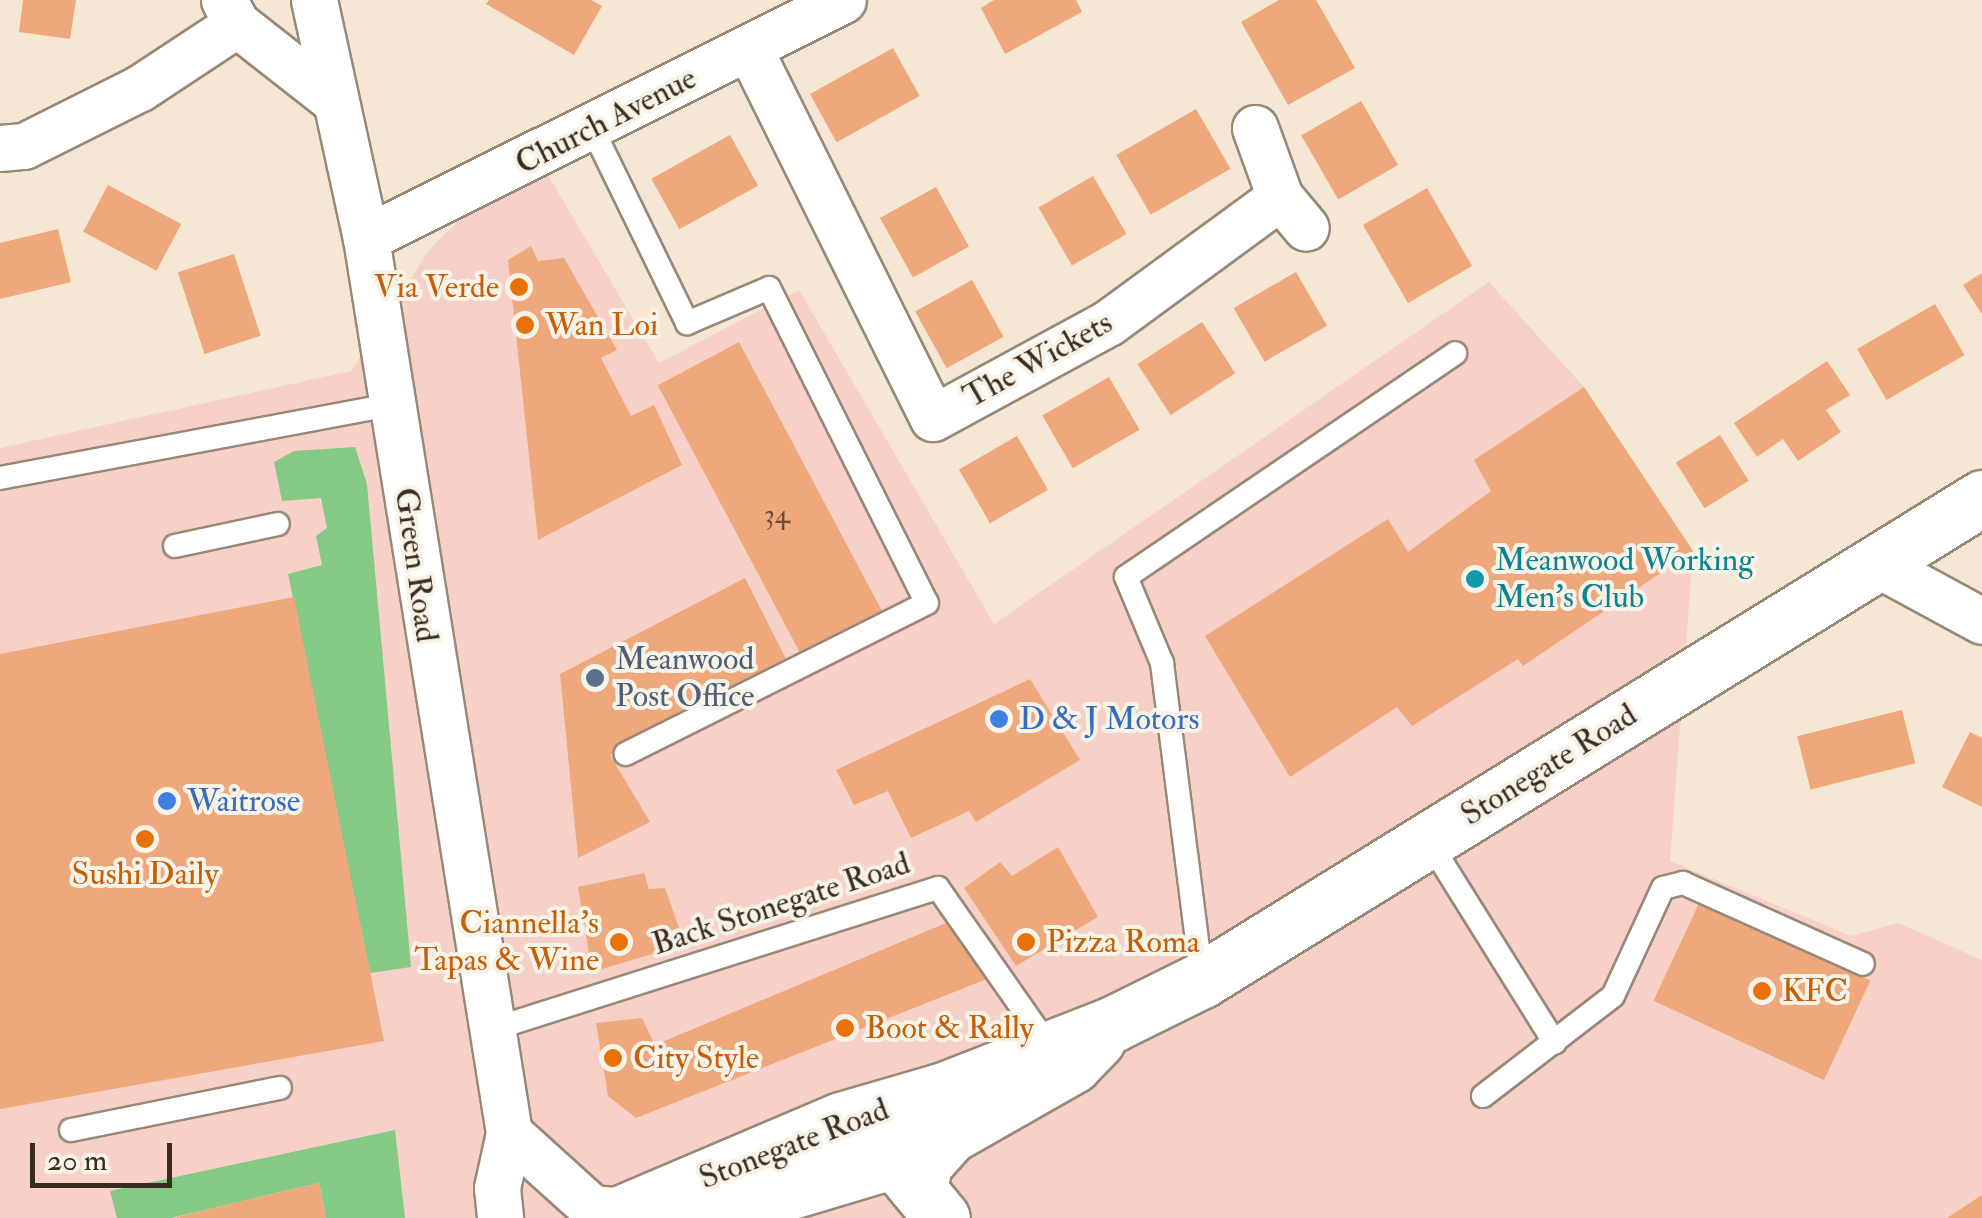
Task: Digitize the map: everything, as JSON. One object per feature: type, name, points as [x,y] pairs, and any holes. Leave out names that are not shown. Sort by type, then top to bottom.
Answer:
[{"type":"main road","name":"Stonegate Road","points":[[919,1188],[924,1164],[950,1135],[1056,1060],[1113,1024],[1202,980],[1982,498]]},
{"type":"main road","name":"Stonegate Road","points":[[665,1213],[840,1120],[1056,1060]]},
{"type":"main road","name":"Stonegate Road","points":[[919,1188],[942,1091]]},
{"type":"main road","name":"Stonegate Road","points":[[665,1213],[826,1143],[919,1188]]},
{"type":"street","name":"Green Road","points":[[314,0],[330,97],[366,238],[509,1133],[498,1188],[500,1218]]},
{"type":"street","name":"Church Avenue","points":[[366,238],[593,130],[842,0]]},
{"type":"street","points":[[0,148],[24,146],[140,88],[231,12],[330,97]]},
{"type":"street","name":"The Wickets","points":[[749,48],[933,418],[1108,323],[1293,212],[1255,128]]},
{"type":"street","points":[[1877,564],[1982,621]]},
{"type":"street","points":[[509,1133],[592,1208],[665,1213]]},
{"type":"lane","points":[[593,130],[687,323],[769,288],[927,603],[626,754]]},
{"type":"lane","points":[[1202,980],[1162,663],[1126,577],[1454,353]]},
{"type":"lane","points":[[0,478],[394,404]]},
{"type":"lane","points":[[175,546],[278,524]]},
{"type":"lane","points":[[1428,840],[1555,1042]]},
{"type":"lane","points":[[1483,1096],[1613,996],[1644,916],[1662,888],[1683,882],[1864,964]]},
{"type":"lane","name":"Back Stonegate Road","points":[[490,1030],[938,888],[1056,1060]]},
{"type":"lane","points":[[71,1130],[280,1088]]},
{"type":"shaded area","points":[[548,175],[659,363],[799,290],[994,624],[1489,282],[1584,387],[1693,551],[1670,861],[1851,936],[1898,923],[1982,960],[1982,1218],[0,1218],[0,448],[351,371],[429,250],[464,215]]},
{"type":"green space","points":[[355,447],[367,484],[411,967],[370,973],[288,574],[322,565],[316,536],[327,528],[321,498],[282,501],[274,462],[294,451]]},
{"type":"green space","points":[[395,1130],[405,1218],[326,1218],[319,1183],[171,1218],[117,1218],[110,1191]]},
{"type":"building","points":[[23,0],[76,0],[70,39],[19,32]]},
{"type":"building","points":[[489,0],[591,0],[602,6],[574,55],[486,4]]},
{"type":"building","points":[[994,0],[1076,0],[1082,12],[1005,54],[981,8]]},
{"type":"building","points":[[1279,0],[1316,0],[1355,68],[1288,105],[1241,22]]},
{"type":"building","points":[[893,48],[920,96],[837,142],[810,94]]},
{"type":"building","points":[[1361,101],[1398,165],[1338,200],[1301,136]]},
{"type":"building","points":[[1196,109],[1230,169],[1151,215],[1116,155]]},
{"type":"building","points":[[730,135],[758,186],[679,229],[651,179]]},
{"type":"building","points":[[1093,176],[1126,234],[1072,266],[1038,208]]},
{"type":"building","points":[[108,185],[181,224],[156,271],[83,232]]},
{"type":"building","points":[[936,187],[969,246],[913,278],[880,218]]},
{"type":"building","points":[[1427,188],[1472,266],[1408,303],[1363,225]]},
{"type":"building","points":[[58,229],[71,282],[0,299],[0,243]]},
{"type":"building","points":[[531,246],[538,261],[564,258],[617,350],[601,358],[631,416],[654,405],[682,465],[538,540],[508,260]]},
{"type":"building","points":[[234,254],[261,336],[204,354],[178,272]]},
{"type":"building","points":[[1296,272],[1327,326],[1265,362],[1234,308]]},
{"type":"building","points":[[1982,273],[1982,314],[1963,285]]},
{"type":"building","points":[[972,280],[1004,337],[947,368],[915,312]]},
{"type":"building","points":[[1935,304],[1964,355],[1887,400],[1857,349]]},
{"type":"building","points":[[1202,322],[1235,373],[1171,415],[1137,364]]},
{"type":"building","points":[[739,342],[882,611],[801,654],[658,385]]},
{"type":"building","points":[[1827,361],[1850,395],[1826,410],[1841,432],[1798,461],[1783,439],[1757,457],[1734,423]]},
{"type":"building","points":[[1109,377],[1140,430],[1073,468],[1042,416]]},
{"type":"building","name":"Meanwood Working Men's Club","points":[[1584,387],[1693,551],[1523,666],[1518,659],[1412,726],[1397,707],[1290,777],[1205,636],[1388,519],[1408,552],[1491,491],[1474,460]]},
{"type":"building","points":[[1720,435],[1749,481],[1705,508],[1676,463]]},
{"type":"building","points":[[1017,436],[1048,490],[990,523],[959,470]]},
{"type":"building","points":[[745,578],[787,661],[610,755],[650,822],[578,858],[560,674]]},
{"type":"building","name":"Waitrose","points":[[294,597],[384,1041],[0,1109],[0,654]]},
{"type":"building","name":"D & J Motors","points":[[1030,679],[1080,760],[976,822],[969,811],[911,838],[888,791],[854,805],[836,770]]},
{"type":"building","points":[[1902,710],[1915,763],[1811,789],[1797,736]]},
{"type":"building","points":[[1970,732],[1982,738],[1982,807],[1942,787]]},
{"type":"building","points":[[1058,847],[1098,917],[1016,966],[964,888],[1000,862],[1012,876]]},
{"type":"building","points":[[644,873],[649,889],[665,888],[679,928],[663,932],[669,949],[592,972],[578,887]]},
{"type":"building","name":"KFC","points":[[1700,901],[1870,980],[1824,1080],[1654,1001]]},
{"type":"building","points":[[946,923],[987,979],[636,1118],[608,1096],[596,1023],[642,1018],[655,1045]]},
{"type":"building","points":[[319,1183],[326,1218],[177,1218],[177,1217]]},
{"type":"building","points":[[1982,1195],[1982,1218],[1947,1218]]},
{"type":"place","name":"Via Verde","points":[[519,287]]},
{"type":"place","name":"Wan Loi","points":[[525,325]]},
{"type":"place","name":"Meanwood Working Men's Club","points":[[1475,579]]},
{"type":"place","name":"Meanwood Post Office","points":[[595,678]]},
{"type":"place","name":"D & J Motors","points":[[999,719]]},
{"type":"place","name":"Waitrose","points":[[167,801]]},
{"type":"place","name":"Sushi Daily","points":[[145,839]]},
{"type":"place","name":"Ciannella's Tapas & Wine","points":[[619,942]]},
{"type":"place","name":"Pizza Roma","points":[[1026,942]]},
{"type":"place","name":"KFC","points":[[1762,991]]},
{"type":"place","name":"Boot & Rally","points":[[845,1028]]},
{"type":"place","name":"City Style","points":[[613,1058]]}]
